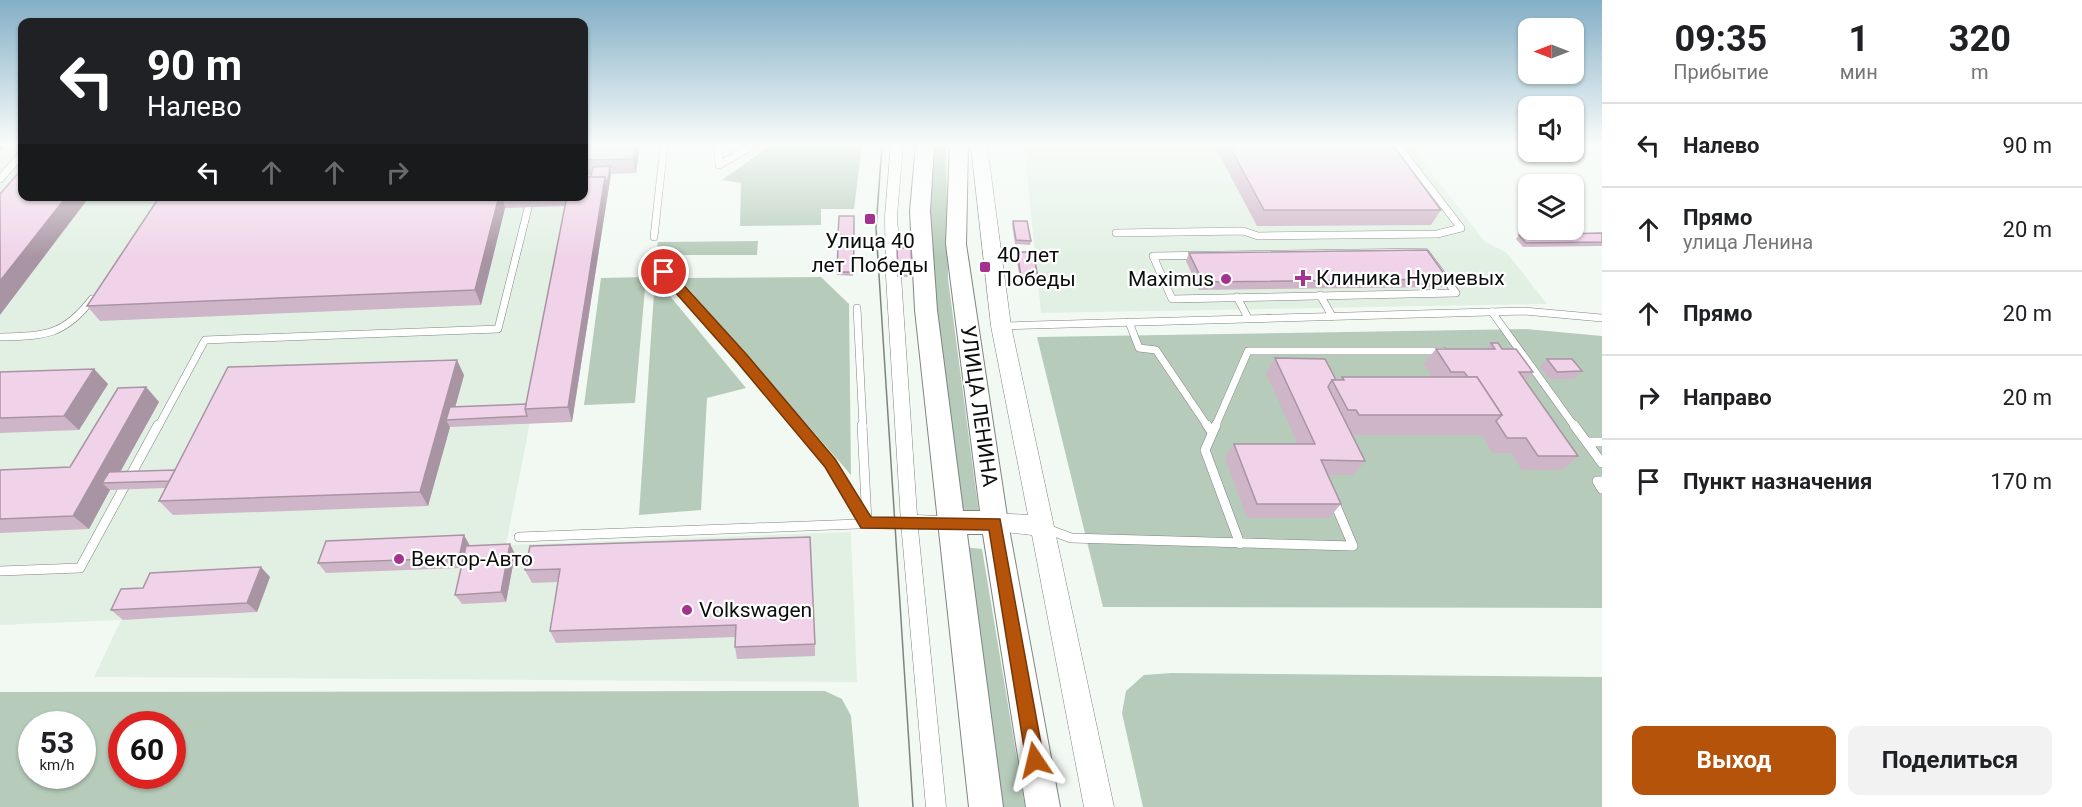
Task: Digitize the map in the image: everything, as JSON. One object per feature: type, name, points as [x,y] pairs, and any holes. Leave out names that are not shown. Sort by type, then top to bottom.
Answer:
[{"type":"main road","name":"УЛИЦА ЛЕНИНА","points":[[922,183],[920,211],[926,310],[986,807]]},
{"type":"main road","name":"УЛИЦА ЛЕНИНА","points":[[958,183],[956,244],[995,523],[1043,807]]},
{"type":"main road","points":[[951,522],[995,523]]},
{"type":"street","points":[[894,183],[891,216],[909,522],[936,807]]},
{"type":"street","points":[[984,183],[1002,326],[1040,526],[1099,807]]},
{"type":"street","points":[[909,522],[951,522]]},
{"type":"street","points":[[995,523],[1040,526]]},
{"type":"lane","points":[[654,237],[660,183]]},
{"type":"lane","points":[[1116,233],[1243,231],[1258,236],[1437,234],[1461,228],[1426,183]]},
{"type":"lane","points":[[0,571],[80,568],[205,340],[498,329],[530,201]]},
{"type":"lane","points":[[1425,252],[1456,293],[1320,296],[1172,299],[1153,256],[1425,252]]},
{"type":"lane","points":[[652,264],[664,272],[742,358],[830,463],[867,524]]},
{"type":"lane","points":[[0,337],[47,336],[59,331],[79,319],[98,290]]},
{"type":"lane","points":[[1320,296],[1332,316]]},
{"type":"lane","points":[[1237,297],[1248,318]]},
{"type":"lane","points":[[857,308],[867,524]]},
{"type":"lane","points":[[1002,326],[1524,311],[1602,318]]},
{"type":"lane","points":[[1492,312],[1602,463]]},
{"type":"lane","points":[[1129,322],[1139,348],[1156,350],[1212,432]]},
{"type":"lane","points":[[1507,350],[1518,350]]},
{"type":"lane","points":[[1240,544],[1204,450],[1248,351],[1448,351]]},
{"type":"lane","points":[[1587,442],[1602,442]]},
{"type":"lane","points":[[1602,481],[1597,481],[1602,489]]},
{"type":"lane","points":[[1040,526],[1071,538],[1353,546],[1329,490]]},
{"type":"lane","points":[[519,537],[909,522]]},
{"type":"shaded area","points":[[0,183],[18,183],[18,201],[573,201],[506,545],[851,532],[857,682],[94,677],[121,620],[0,625]]},
{"type":"shaded area","points":[[1028,183],[1439,183],[1485,242],[1506,252],[1547,304],[1041,313]]},
{"type":"green space","points":[[739,183],[857,183],[854,209],[821,209],[821,225],[740,226],[741,183]]},
{"type":"green space","points":[[932,183],[947,183],[948,279],[979,514],[962,514],[941,355],[930,229]]},
{"type":"green space","points":[[758,241],[757,255],[656,255],[658,242]]},
{"type":"green space","points":[[646,277],[635,403],[584,405],[601,278]]},
{"type":"green space","points":[[821,277],[849,304],[851,475],[679,278]]},
{"type":"green space","points":[[655,278],[746,388],[707,398],[701,510],[639,515]]},
{"type":"green space","points":[[1526,329],[1602,336],[1602,608],[1103,607],[1037,337]]},
{"type":"green space","points":[[963,547],[982,549],[1025,807],[1001,807]]},
{"type":"green space","points":[[1172,673],[1602,677],[1602,807],[1143,807],[1122,713],[1126,691],[1144,675]]},
{"type":"green space","points":[[825,691],[842,699],[851,716],[859,807],[0,807],[0,692]]},
{"type":"building","points":[[10,183],[18,183],[18,201],[63,201],[0,281],[0,194]]},
{"type":"building","points":[[588,183],[604,183],[568,407],[525,409],[566,201],[588,201]]},
{"type":"building","points":[[1249,183],[1421,183],[1441,210],[1264,210]]},
{"type":"building","points":[[157,201],[498,201],[475,290],[87,306]]},
{"type":"building","points":[[839,216],[854,216],[854,236],[838,235]]},
{"type":"building","points":[[1013,221],[1027,221],[1031,241],[1016,240]]},
{"type":"building","points":[[1584,233],[1602,233],[1602,242],[1526,243],[1523,240],[1584,240]]},
{"type":"building","points":[[838,245],[854,246],[853,272],[837,272]]},
{"type":"building","points":[[897,248],[911,248],[912,273],[898,273]]},
{"type":"building","points":[[1427,250],[1448,279],[1203,282],[1189,253]]},
{"type":"building","points":[[1017,252],[1033,252],[1038,277],[1021,276]]},
{"type":"building","points":[[1491,343],[1498,343],[1502,349],[1516,349],[1533,372],[1519,372],[1578,456],[1538,456],[1526,438],[1507,438],[1496,421],[1502,415],[1477,377],[1468,377],[1464,372],[1451,372],[1436,349],[1495,349]]},
{"type":"building","points":[[1275,358],[1325,359],[1336,380],[1332,380],[1328,387],[1365,461],[1321,460],[1341,504],[1257,504],[1234,444],[1315,444]]},
{"type":"building","points":[[1547,359],[1572,359],[1582,371],[1557,372]]},
{"type":"building","points":[[457,360],[420,492],[159,501],[228,367]]},
{"type":"building","points":[[94,369],[64,416],[0,418],[0,372]]},
{"type":"building","points":[[1342,377],[1477,377],[1502,415],[1359,415],[1356,410],[1348,410],[1332,380],[1344,380]]},
{"type":"building","points":[[146,387],[73,516],[0,519],[0,470],[70,467],[118,388]]},
{"type":"building","points":[[526,404],[527,416],[446,420],[450,407]]},
{"type":"building","points":[[175,470],[169,481],[102,483],[109,472]]},
{"type":"building","points":[[464,535],[459,558],[318,563],[326,541]]},
{"type":"building","name":"Volkswagen","points":[[810,537],[815,644],[735,647],[736,625],[550,631],[560,569],[525,570],[530,546]]},
{"type":"building","points":[[510,544],[501,592],[455,595],[466,546]]},
{"type":"building","points":[[261,567],[247,603],[111,610],[121,589],[143,588],[150,573]]},
{"type":"tram line","points":[[879,183],[876,228],[913,807]]},
{"type":"place","name":"Улица 40 лет Победы","points":[[870,219]]},
{"type":"place","name":"40 лет Победы","points":[[985,267]]},
{"type":"place","name":"Клиника Нуриевых","points":[[1303,278]]},
{"type":"place","name":"Maximus","points":[[1226,279]]},
{"type":"place","name":"Вектор-Авто","points":[[399,559]]},
{"type":"place","name":"Volkswagen","points":[[687,610]]},
{"type":"route","points":[[664,272],[742,358],[830,463],[867,524],[995,523],[1035,760]]}]
